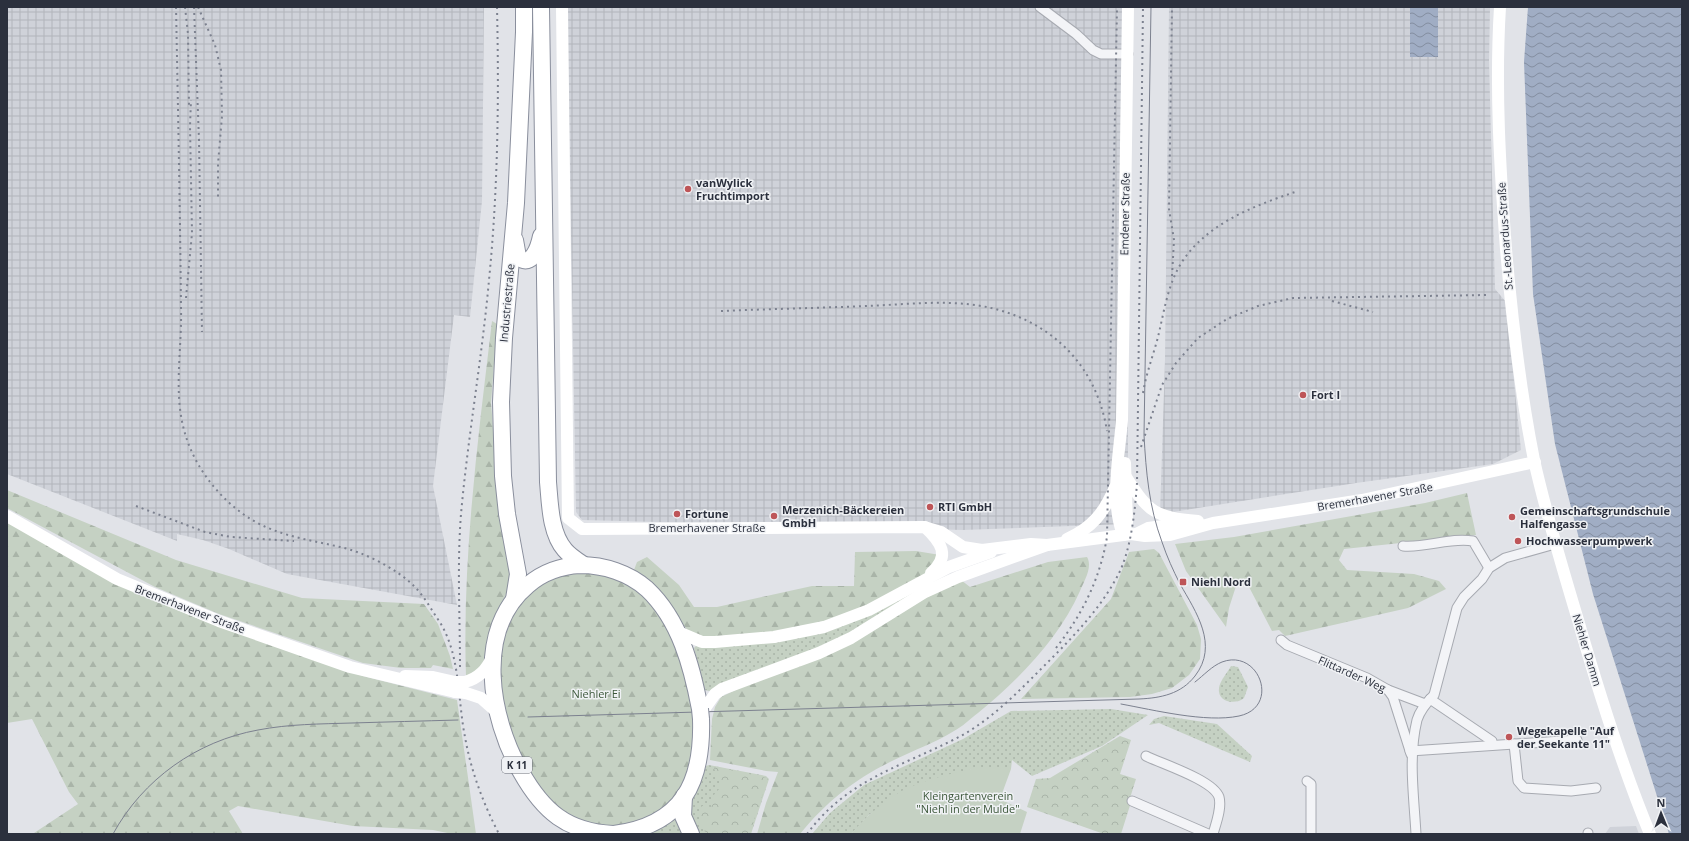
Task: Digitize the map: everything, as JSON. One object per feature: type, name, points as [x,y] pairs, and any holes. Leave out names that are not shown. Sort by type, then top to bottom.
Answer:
[{"type":"highway","name":"Industriestraße","points":[[511,603],[518,574],[507,514],[503,476],[501,402],[504,338],[515,217],[524,7]]},
{"type":"highway","points":[[541,7],[546,456],[549,499],[554,527],[560,544],[568,553],[584,565]]},
{"type":"highway","points":[[515,217],[516,250],[518,257],[522,260],[527,260],[536,254],[544,223]]},
{"type":"highway","name":"K 11","points":[[584,565],[599,567],[626,575],[646,589],[656,599],[676,631],[689,660],[702,712],[700,760],[694,779],[684,796],[667,814],[648,826],[614,834],[599,833],[578,828],[555,815],[533,792],[518,767],[508,745],[498,713],[493,682],[493,654],[498,630],[511,603],[532,582],[542,576],[566,567],[584,565]]},
{"type":"highway","points":[[684,796],[683,816],[691,834]]},
{"type":"street","name":"Bremerhavener Straße","points":[[562,7],[568,518],[582,529],[924,526],[941,532],[963,547],[982,550],[1031,544],[1051,545],[1129,535],[1157,527],[1198,521],[1213,523]]},
{"type":"street","points":[[1040,7],[1101,54],[1128,54]]},
{"type":"street","name":"Emdener Straße","points":[[1128,7],[1122,480],[1129,535]]},
{"type":"street","name":"St.-Leonardus-Straße","points":[[1500,7],[1498,108],[1502,198],[1512,319],[1521,390],[1535,462]]},
{"type":"street","name":"Bremerhavener Straße","points":[[1129,535],[1170,535],[1213,523],[1362,500],[1535,462]]},
{"type":"street","name":"Niehler Damm","points":[[1535,462],[1555,544],[1611,729],[1650,834]]},
{"type":"street","name":"Emdener Straße","points":[[1122,480],[1145,505],[1153,511],[1198,521]]},
{"type":"street","name":"Emdener Straße","points":[[1051,545],[1077,534],[1094,523],[1122,480]]},
{"type":"street","name":"Bremerhavener Straße","points":[[7,516],[117,579],[219,622],[350,667],[385,676],[422,676],[460,687],[481,698],[498,713]]},
{"type":"street","name":"Bremerhavener Straße","points":[[923,580],[939,566],[942,552],[936,538],[924,526]]},
{"type":"street","points":[[1403,546],[1418,547],[1463,539],[1473,541],[1489,568]]},
{"type":"street","points":[[1416,834],[1412,753],[1417,719],[1427,702],[1434,695],[1457,608],[1464,597],[1482,579],[1489,568],[1505,558],[1555,544]]},
{"type":"street","name":"Bremerhavener Straße","points":[[702,712],[715,694],[722,689],[819,654],[851,638],[925,592],[958,577],[1051,545]]},
{"type":"street","points":[[958,577],[969,558],[963,547]]},
{"type":"street","name":"Bremerhavener Straße","points":[[676,631],[702,642],[800,633],[849,619],[889,600],[923,580],[968,560],[1000,549]]},
{"type":"street","name":"Flittarder Weg","points":[[1281,640],[1287,645],[1367,678],[1388,690],[1427,702],[1492,741],[1492,745]]},
{"type":"street","name":"K 11","points":[[460,687],[482,673],[493,654]]},
{"type":"street","points":[[1388,690],[1393,697],[1412,753]]},
{"type":"street","points":[[1412,753],[1492,745],[1577,740]]},
{"type":"street","points":[[1514,744],[1518,781],[1524,788],[1529,790],[1571,791],[1596,788]]},
{"type":"street","points":[[1146,756],[1201,781],[1216,791],[1219,798],[1220,807],[1213,834]]},
{"type":"street","points":[[1307,781],[1311,784],[1311,834]]},
{"type":"street","points":[[1132,801],[1208,834]]},
{"type":"shaded area","points":[[7,7],[484,7],[482,201],[470,317],[454,315],[433,486],[457,605],[287,574],[229,549],[203,540],[177,534],[177,541],[7,474]]},
{"type":"shaded area","points":[[567,7],[1128,7],[1128,524],[963,530],[582,520],[576,512]]},
{"type":"shaded area","points":[[1169,7],[1490,7],[1489,61],[1495,289],[1506,302],[1521,450],[1493,464],[1356,483],[1160,514],[1165,360]]},
{"type":"shaded area","points":[[1636,826],[1639,834],[1605,834],[1610,827]]},
{"type":"green space","points":[[492,321],[497,324],[491,403],[497,475],[512,567],[508,590],[491,625],[484,661],[479,669],[466,677],[466,588],[472,499]]},
{"type":"green space","points":[[7,490],[176,560],[302,598],[424,604],[438,624],[450,656],[453,669],[433,665],[431,668],[401,668],[363,663],[219,614],[155,587],[7,508]]},
{"type":"green space","points":[[1467,493],[1476,535],[1344,549],[1339,560],[1347,570],[1414,574],[1439,581],[1446,589],[1408,608],[1285,636],[1279,630],[1272,631],[1249,587],[1237,583],[1229,608],[1226,627],[1186,571],[1175,544],[1234,537],[1425,503]]},
{"type":"green space","points":[[7,522],[140,594],[204,621],[363,676],[457,700],[476,834],[452,834],[433,830],[353,826],[238,806],[229,811],[243,834],[35,834],[34,833],[78,804],[69,792],[32,719],[7,723]]},
{"type":"green space","points":[[1154,549],[1159,553],[1197,625],[1201,639],[1200,659],[1189,675],[1172,688],[1152,694],[1130,697],[1021,699],[1111,599],[1129,552]]},
{"type":"green space","points":[[916,551],[940,555],[931,571],[857,611],[797,630],[708,638],[688,631],[647,579],[634,570],[637,562],[647,557],[679,585],[694,607],[717,607],[812,586],[854,586],[855,552]]},
{"type":"green space","points":[[1087,557],[1089,565],[1086,578],[1061,626],[1022,673],[978,713],[947,735],[880,767],[854,783],[831,801],[800,834],[757,834],[766,803],[778,772],[710,760],[712,719],[715,707],[721,697],[961,580],[970,587],[1048,562]]},
{"type":"green space","name":"Niehler Ei","points":[[570,571],[613,574],[650,599],[677,642],[694,708],[692,774],[663,812],[615,829],[566,818],[528,776],[503,714],[498,663],[502,629],[534,585]]},
{"type":"green space","points":[[940,578],[845,637],[709,691],[705,690],[694,648],[696,646],[706,648]]},
{"type":"green space","points":[[1231,666],[1238,667],[1248,687],[1244,698],[1236,702],[1224,700],[1219,693],[1221,683]]},
{"type":"green space","points":[[1111,709],[1148,715],[1102,746],[1032,776],[1012,760],[1011,769],[971,769],[870,814],[851,834],[812,834],[830,813],[864,785],[963,739],[1011,711]]},
{"type":"green space","points":[[1164,716],[1217,724],[1252,756],[1250,762],[1159,723],[1149,725],[1154,719]]},
{"type":"green space","points":[[1120,736],[1131,740],[1120,774],[1136,779],[1130,798],[1132,799],[1121,834],[1104,834],[1027,807],[1036,779],[1050,778]]},
{"type":"green space","points":[[709,765],[766,776],[769,779],[751,834],[698,834],[690,816],[691,808],[706,766]]},
{"type":"green space","points":[[713,766],[767,778],[768,781],[750,834],[706,834],[699,817],[699,813],[702,806],[711,807],[713,804],[712,797],[720,788],[720,783]]},
{"type":"green space","name":"Kleingartenverein \"Niehl in der Mulde\"","points":[[971,769],[1011,769],[1000,799],[1027,812],[1020,834],[851,834],[877,808],[900,792],[931,779]]},
{"type":"green space","points":[[675,819],[678,819],[687,834],[648,834]]},
{"type":"water","points":[[1410,7],[1438,7],[1438,57],[1410,57]]},
{"type":"water","points":[[1528,7],[1682,7],[1682,834],[1669,834],[1593,594],[1555,444],[1533,294],[1524,62]]},
{"type":"tram line","points":[[528,717],[1139,699],[1155,698],[1170,694],[1183,687],[1195,676],[1202,664],[1205,652],[1205,641],[1198,617],[1180,584],[1166,553],[1154,516],[1147,476],[1144,435],[1151,7]]},
{"type":"tram line","points":[[1121,704],[1180,715],[1226,718],[1239,716],[1252,711],[1259,702],[1262,691],[1260,680],[1255,671],[1246,663],[1235,660],[1218,664],[1195,682]]},
{"type":"tram line","points":[[113,834],[125,814],[156,780],[193,753],[235,735],[293,725],[458,720]]},
{"type":"railway","points":[[176,7],[181,308],[179,397],[183,426],[192,452],[198,464],[213,486],[232,506],[254,521],[277,532],[349,549],[369,557],[399,573],[420,593],[445,631],[450,645],[457,675],[462,722],[474,774],[483,799],[499,834]]},
{"type":"railway","points":[[185,7],[188,34],[189,106]]},
{"type":"railway","points":[[194,7],[199,140],[202,332]]},
{"type":"railway","points":[[198,7],[215,45],[221,70],[222,116],[218,164],[218,200]]},
{"type":"railway","points":[[460,667],[459,571],[461,514],[486,309],[496,178],[498,109],[497,7]]},
{"type":"railway","points":[[1056,648],[1074,623],[1089,596],[1100,567],[1107,537],[1117,7]]},
{"type":"railway","points":[[807,834],[822,816],[838,801],[856,788],[892,768],[966,733],[1000,708],[1022,688],[1083,625],[1101,602],[1122,567],[1132,531],[1137,483],[1143,7]]},
{"type":"railway","points":[[1172,7],[1169,209],[1174,240],[1172,276]]},
{"type":"railway","points":[[186,298],[192,233],[191,100]]},
{"type":"railway","points":[[1143,393],[1173,279],[1177,270],[1192,248],[1205,236],[1234,217],[1249,209],[1298,191]]},
{"type":"railway","points":[[1141,447],[1162,385],[1176,363],[1198,338],[1227,319],[1258,306],[1293,298],[1487,295]]},
{"type":"railway","points":[[1332,301],[1373,312]]},
{"type":"railway","points":[[721,311],[951,303],[980,306],[1007,312],[1032,323],[1054,337],[1073,355],[1088,377],[1100,402],[1107,431]]},
{"type":"railway","points":[[136,506],[205,532],[231,537],[294,541]]},
{"type":"place","name":"vanWylick Fruchtimport","points":[[688,189]]},
{"type":"place","name":"Fort I","points":[[1303,395]]},
{"type":"place","name":"RTI GmbH","points":[[930,507]]},
{"type":"place","name":"Fortune","points":[[677,514]]},
{"type":"place","name":"Merzenich-Bäckereien GmbH","points":[[774,516]]},
{"type":"place","name":"Gemeinschaftsgrundschule Halfengasse","points":[[1512,517]]},
{"type":"place","name":"Hochwasserpumpwerk","points":[[1518,541]]},
{"type":"place","name":"Niehl Nord","points":[[1183,582]]},
{"type":"place","name":"Wegekapelle \"Auf der Seekante 11\"","points":[[1509,737]]}]
